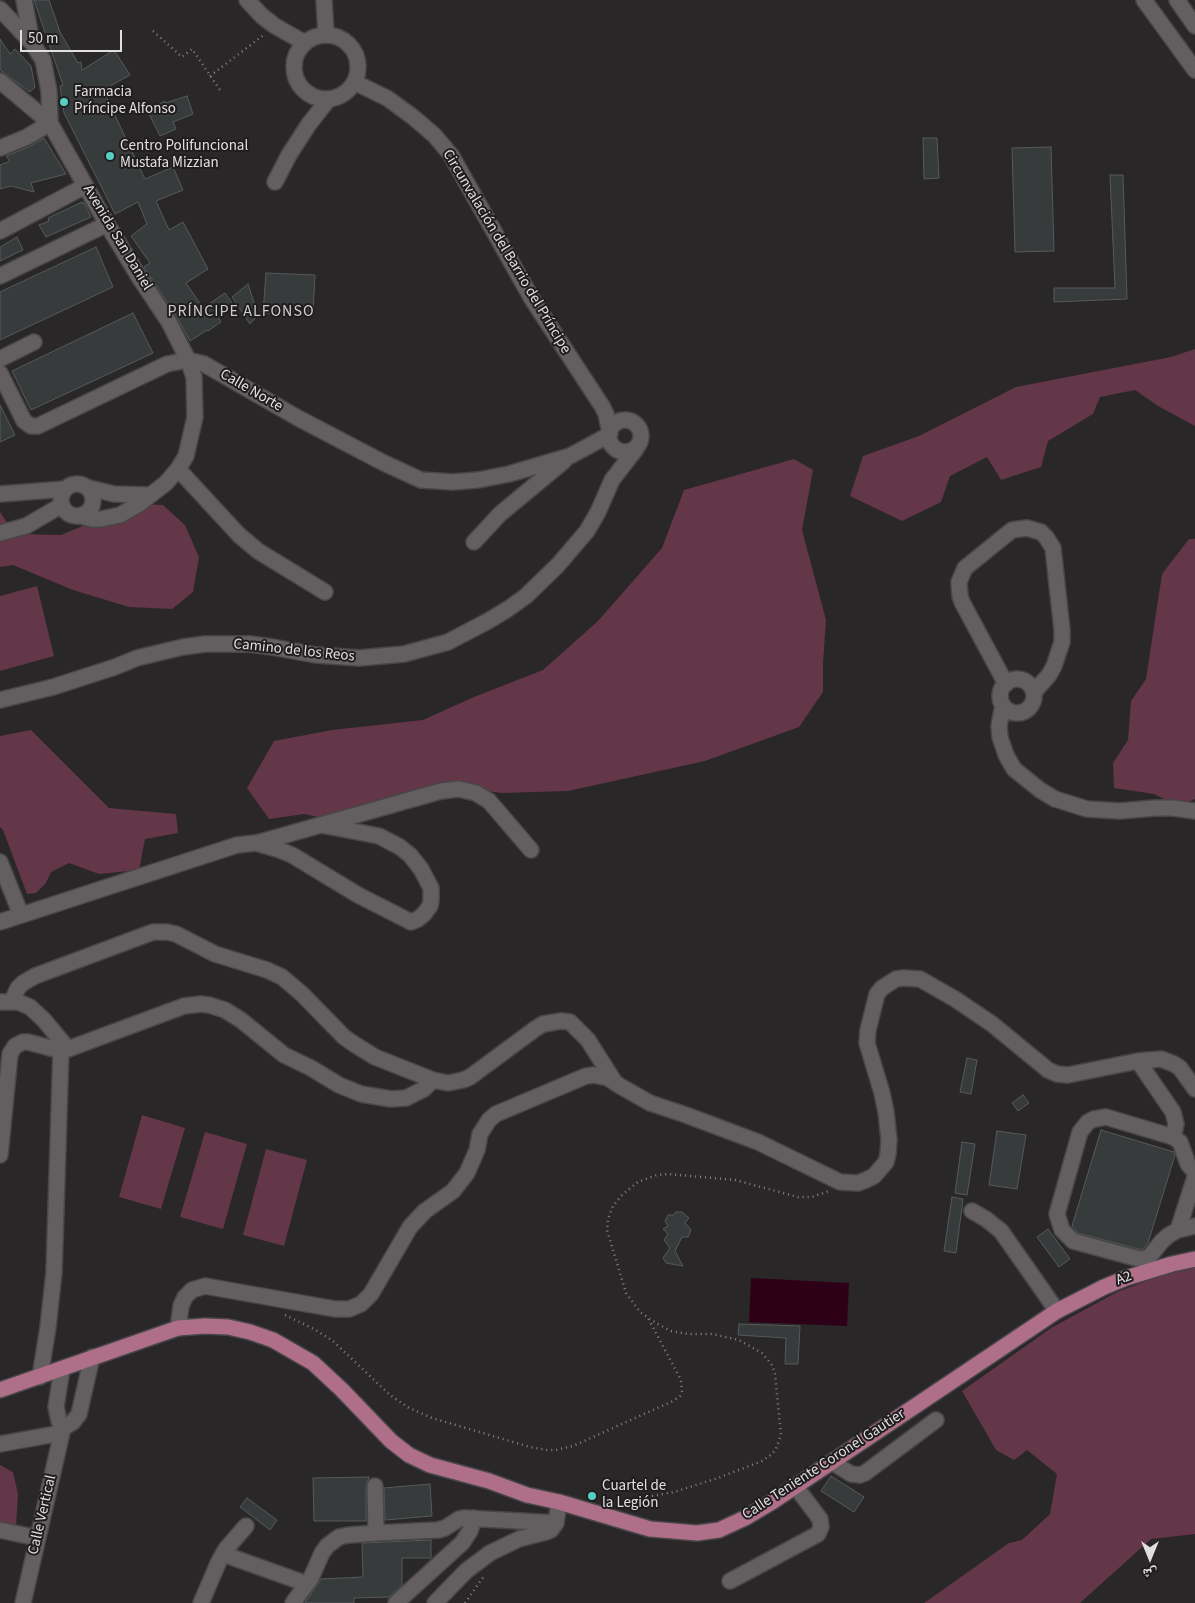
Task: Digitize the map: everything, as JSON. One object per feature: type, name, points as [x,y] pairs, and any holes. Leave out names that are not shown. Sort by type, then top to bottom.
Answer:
[{"type":"main road","name":"A2","points":[[1057,1311],[1126,1278],[1195,1259]]},
{"type":"main road","name":"Calle Teniente Coronel Gautier","points":[[0,1390],[178,1328],[228,1327],[273,1340],[313,1363],[342,1390],[391,1442],[409,1455],[430,1465],[489,1481],[527,1495],[559,1502],[650,1529],[697,1533],[719,1530],[745,1518],[796,1487],[1057,1311]]},
{"type":"street","points":[[24,0],[32,43]]},
{"type":"street","points":[[247,0],[275,26],[305,43]]},
{"type":"street","points":[[324,0],[326,35]]},
{"type":"street","points":[[1144,0],[1195,70]]},
{"type":"street","points":[[1176,0],[1195,26]]},
{"type":"street","name":"Avenida San Daniel","points":[[0,9],[32,43],[42,60],[49,91],[50,123],[107,224],[168,322],[188,360],[194,377],[195,417],[186,456],[166,483],[149,495]]},
{"type":"street","points":[[326,35],[337,37],[347,42],[354,50],[359,61],[359,72],[356,82],[348,92],[339,98],[328,100],[316,99],[306,93],[298,85],[294,74],[294,62],[298,52],[305,43],[315,37],[326,35]]},
{"type":"street","points":[[0,81],[50,123],[27,137],[0,148]]},
{"type":"street","name":"Circunvalación del Barrio del Príncipe","points":[[356,82],[398,106],[429,130],[448,150],[532,299],[597,398],[606,414],[610,438]]},
{"type":"street","points":[[275,182],[289,154],[328,100]]},
{"type":"street","points":[[0,231],[86,186]]},
{"type":"street","points":[[0,276],[107,224]]},
{"type":"street","points":[[0,359],[34,342]]},
{"type":"street","points":[[0,373],[24,422],[31,426],[38,426],[167,364],[188,360]]},
{"type":"street","name":"Calle Norte","points":[[188,360],[204,364],[298,418],[420,480],[453,482],[478,480],[570,456]]},
{"type":"street","name":"Circunvalación del Barrio del Príncipe","points":[[597,398],[624,420]]},
{"type":"street","points":[[624,420],[632,422],[639,428],[641,439],[636,449],[630,452],[617,450],[610,438],[612,426],[624,420]]},
{"type":"street","points":[[474,542],[500,514],[570,456],[610,438]]},
{"type":"street","name":"Camino de los Reos","points":[[610,438],[612,480]]},
{"type":"street","name":"Camino de los Reos","points":[[0,700],[53,687],[137,658],[183,647],[213,644],[250,644],[316,655],[359,658],[404,654],[448,642],[508,609],[526,596],[553,571],[587,531],[598,512],[612,480],[636,449]]},
{"type":"street","points":[[178,468],[246,541],[258,551],[325,592]]},
{"type":"street","points":[[79,483],[89,488],[114,494],[149,495],[130,510],[111,518],[92,519],[71,512],[61,497],[69,485],[79,483]]},
{"type":"street","points":[[0,533],[46,523],[71,512],[86,514],[92,506],[93,497],[89,488]]},
{"type":"street","points":[[0,494],[65,489]]},
{"type":"street","points":[[1006,684],[962,602],[959,582],[966,568],[1012,530],[1027,528],[1041,532],[1053,548],[1062,642],[1054,666],[1046,680],[1034,692],[1032,704],[1024,712],[1007,710],[1003,705],[1000,694],[1011,680],[1022,680],[1028,683],[1034,692]]},
{"type":"street","points":[[1003,705],[1000,716],[1000,737],[1009,762],[1026,780],[1055,799],[1087,809],[1104,811],[1155,808],[1195,810]]},
{"type":"street","points":[[0,922],[237,845],[256,843],[441,791],[459,789],[476,793],[488,801],[531,850]]},
{"type":"street","points":[[256,843],[292,855],[358,895],[411,922],[424,914],[430,906],[431,888],[421,869],[410,855],[400,847],[379,836],[321,825]]},
{"type":"street","points":[[0,862],[21,915]]},
{"type":"street","points":[[6,1001],[23,983],[35,976],[153,932],[166,932],[176,934],[215,954],[268,970],[282,977],[354,1044],[375,1057],[433,1080],[448,1083],[470,1077],[543,1024],[561,1021],[570,1022],[588,1040],[614,1081]]},
{"type":"street","points":[[178,1328],[181,1306],[185,1297],[192,1290],[205,1286],[336,1309],[348,1309],[361,1304],[371,1294],[410,1227],[425,1211],[453,1191],[467,1173],[477,1150],[480,1134],[489,1120],[496,1114],[586,1076],[602,1076],[614,1081],[650,1103],[758,1142],[840,1182],[849,1183],[866,1180],[881,1170],[888,1154],[886,1112],[867,1043],[870,1017],[877,994],[882,988],[904,978],[920,980],[955,999],[992,1024],[1048,1070],[1056,1074],[1068,1076],[1138,1061],[1161,1059],[1180,1068],[1195,1089]]},
{"type":"street","points":[[6,1001],[18,1002],[30,1007],[44,1020],[65,1049],[54,1272],[40,1377]]},
{"type":"street","points":[[0,1155],[10,1054],[15,1046],[23,1042],[33,1042],[47,1048],[65,1049],[184,1006],[201,1004],[226,1010],[284,1055],[311,1068],[339,1085],[360,1094],[391,1099],[406,1098],[424,1089],[433,1080]]},
{"type":"street","points":[[1138,1061],[1173,1112],[1176,1124],[1174,1137]]},
{"type":"street","points":[[1195,1172],[1188,1164],[1180,1142],[1174,1137],[1106,1117],[1094,1119],[1088,1122],[1080,1132],[1057,1214],[1062,1230],[1072,1241],[1143,1260],[1150,1256],[1162,1241],[1178,1230],[1195,1226]]},
{"type":"street","points":[[1178,1230],[1195,1177]]},
{"type":"street","points":[[972,1211],[1001,1231],[1057,1311]]},
{"type":"street","points":[[0,1444],[62,1430],[73,1422],[79,1414],[92,1357]]},
{"type":"street","points":[[62,1369],[56,1407],[62,1430]]},
{"type":"street","points":[[832,1462],[851,1474],[860,1475],[865,1473],[936,1420]]},
{"type":"street","name":"Calle Vertical","points":[[23,1603],[62,1430]]},
{"type":"street","points":[[375,1486],[376,1533]]},
{"type":"street","points":[[730,1581],[818,1534],[821,1527],[820,1519],[796,1487]]},
{"type":"street","points":[[435,1603],[466,1570],[477,1562],[519,1539],[551,1530],[556,1523],[559,1502]]},
{"type":"street","points":[[293,1603],[307,1584],[322,1553],[332,1541],[348,1534],[438,1530],[459,1519],[474,1518],[556,1523]]},
{"type":"street","points":[[396,1603],[462,1543],[470,1531],[474,1518]]},
{"type":"street","points":[[201,1603],[223,1554],[246,1526]]},
{"type":"street","points":[[0,1530],[38,1538]]},
{"type":"street","points":[[223,1554],[307,1584]]},
{"type":"path","points":[[210,76],[275,26]]},
{"type":"path","points":[[153,31],[182,57],[192,49],[222,93]]},
{"type":"path","points":[[652,1496],[704,1483],[762,1461],[772,1454],[781,1435],[775,1374],[772,1365],[762,1353],[739,1340],[712,1334],[679,1333],[663,1327],[648,1318],[632,1303],[626,1293],[607,1230],[608,1219],[613,1206],[630,1187],[647,1178],[668,1174],[735,1180],[805,1198],[821,1195],[840,1182]]},
{"type":"path","points":[[284,1315],[314,1329],[333,1341],[390,1395],[409,1408],[432,1418],[530,1447],[547,1450],[574,1446],[673,1401],[680,1396],[681,1380],[648,1318]]},
{"type":"shaded area","points":[[1195,349],[1195,426],[1158,406],[1135,390],[1100,397],[1093,414],[1048,441],[1041,467],[1001,480],[987,457],[950,476],[941,502],[902,521],[850,496],[863,456],[919,436],[1016,387],[1171,357]]},
{"type":"shaded area","points":[[794,459],[813,470],[802,530],[826,620],[823,692],[799,727],[705,761],[568,791],[503,793],[469,789],[327,819],[304,814],[269,819],[247,788],[274,741],[332,730],[423,720],[474,697],[543,670],[598,621],[662,548],[684,490]]},
{"type":"shaded area","points":[[137,504],[163,505],[185,525],[199,557],[193,592],[172,609],[129,607],[73,590],[13,565],[0,567],[0,512],[15,534],[61,535],[85,525],[102,524]]},
{"type":"shaded area","points":[[1189,539],[1195,539],[1195,799],[1178,806],[1154,794],[1114,788],[1113,763],[1128,740],[1131,701],[1146,679],[1162,574]]},
{"type":"shaded area","points":[[37,586],[54,656],[0,671],[0,596]]},
{"type":"shaded area","points":[[31,730],[109,808],[176,814],[178,833],[145,839],[139,870],[99,874],[69,863],[51,872],[46,883],[36,893],[27,894],[3,830],[0,827],[0,736]]},
{"type":"shaded area","points":[[142,1115],[185,1128],[161,1209],[119,1197]]},
{"type":"shaded area","points":[[205,1132],[247,1144],[223,1229],[180,1217]]},
{"type":"shaded area","points":[[266,1149],[307,1160],[284,1246],[243,1235]]},
{"type":"shaded area","points":[[1195,1265],[1195,1534],[1151,1539],[1080,1603],[924,1603],[1009,1543],[1022,1540],[1050,1514],[1057,1474],[1027,1450],[1014,1460],[996,1450],[962,1391],[1051,1328],[1117,1292]]},
{"type":"shaded area","points":[[751,1278],[849,1283],[847,1326],[749,1322]]},
{"type":"shaded area","points":[[0,1465],[13,1472],[18,1494],[16,1526],[0,1522]]},
{"type":"building","points":[[34,0],[49,0],[60,32],[78,63],[81,62],[82,70],[114,50],[130,75],[103,90],[145,179],[173,167],[183,190],[156,201],[169,230],[183,222],[208,269],[186,283],[203,308],[225,293],[234,306],[218,317],[221,322],[190,341],[177,317],[144,267],[150,263],[131,236],[147,224],[138,202],[115,214],[64,113],[60,86],[63,85]]},
{"type":"building","points":[[0,39],[10,54],[15,49],[31,66],[35,87],[30,92],[0,70]]},
{"type":"building","points":[[187,96],[193,114],[173,122],[176,129],[160,136],[147,110],[165,101],[165,103]]},
{"type":"building","points":[[44,138],[66,174],[31,183],[34,192],[11,186],[0,189],[0,165],[10,161],[6,156],[31,146]]},
{"type":"building","points":[[923,138],[937,138],[939,178],[924,179]]},
{"type":"building","points":[[1051,147],[1054,251],[1015,252],[1012,148]]},
{"type":"building","points":[[1110,175],[1123,175],[1127,299],[1054,302],[1054,288],[1115,288]]},
{"type":"building","points":[[82,202],[91,217],[46,237],[39,225],[49,221],[48,218]]},
{"type":"building","points":[[17,237],[23,250],[0,261],[0,247]]},
{"type":"building","points":[[96,247],[113,287],[0,340],[0,292]]},
{"type":"building","points":[[266,273],[315,275],[313,315],[263,313]]},
{"type":"building","points":[[248,284],[258,315],[250,324],[232,297]]},
{"type":"building","points":[[133,313],[153,353],[31,410],[12,371]]},
{"type":"building","points":[[0,405],[15,435],[0,442]]},
{"type":"building","points":[[967,1058],[977,1060],[971,1094],[960,1092]]},
{"type":"building","points":[[1023,1095],[1029,1103],[1018,1111],[1012,1103]]},
{"type":"building","points":[[1101,1130],[1174,1152],[1175,1155],[1148,1243],[1142,1250],[1078,1233],[1072,1226]]},
{"type":"building","points":[[997,1131],[1026,1135],[1017,1189],[989,1185]]},
{"type":"building","points":[[962,1142],[975,1144],[967,1195],[955,1193]]},
{"type":"building","points":[[952,1197],[963,1199],[956,1253],[944,1251]]},
{"type":"building","points":[[676,1212],[682,1212],[689,1218],[685,1223],[691,1230],[688,1237],[682,1237],[675,1251],[683,1266],[666,1263],[663,1258],[670,1248],[664,1240],[668,1234],[663,1229],[668,1226],[665,1221],[668,1215],[674,1215]]},
{"type":"building","points":[[1048,1229],[1070,1259],[1059,1267],[1037,1237]]},
{"type":"building","points":[[739,1324],[800,1326],[798,1364],[785,1364],[786,1338],[738,1335]]},
{"type":"building","points":[[831,1476],[864,1497],[854,1512],[821,1491]]},
{"type":"building","points":[[369,1477],[366,1486],[366,1521],[314,1521],[313,1478]]},
{"type":"building","points":[[430,1484],[432,1516],[385,1520],[384,1488]]},
{"type":"building","points":[[247,1498],[277,1520],[270,1530],[240,1507]]},
{"type":"building","points":[[431,1540],[431,1558],[402,1558],[402,1585],[389,1597],[354,1598],[354,1603],[305,1603],[321,1579],[363,1577],[362,1543]]},
{"type":"place","name":"Farmacia Príncipe Alfonso","points":[[64,102]]},
{"type":"place","name":"Centro Polifuncional Mustafa Mizzian","points":[[110,156]]},
{"type":"place","name":"Cuartel de la Legión","points":[[592,1496]]},
{"type":"district","name":"PRÍNCIPE ALFONSO","points":[[241,312]]}]
